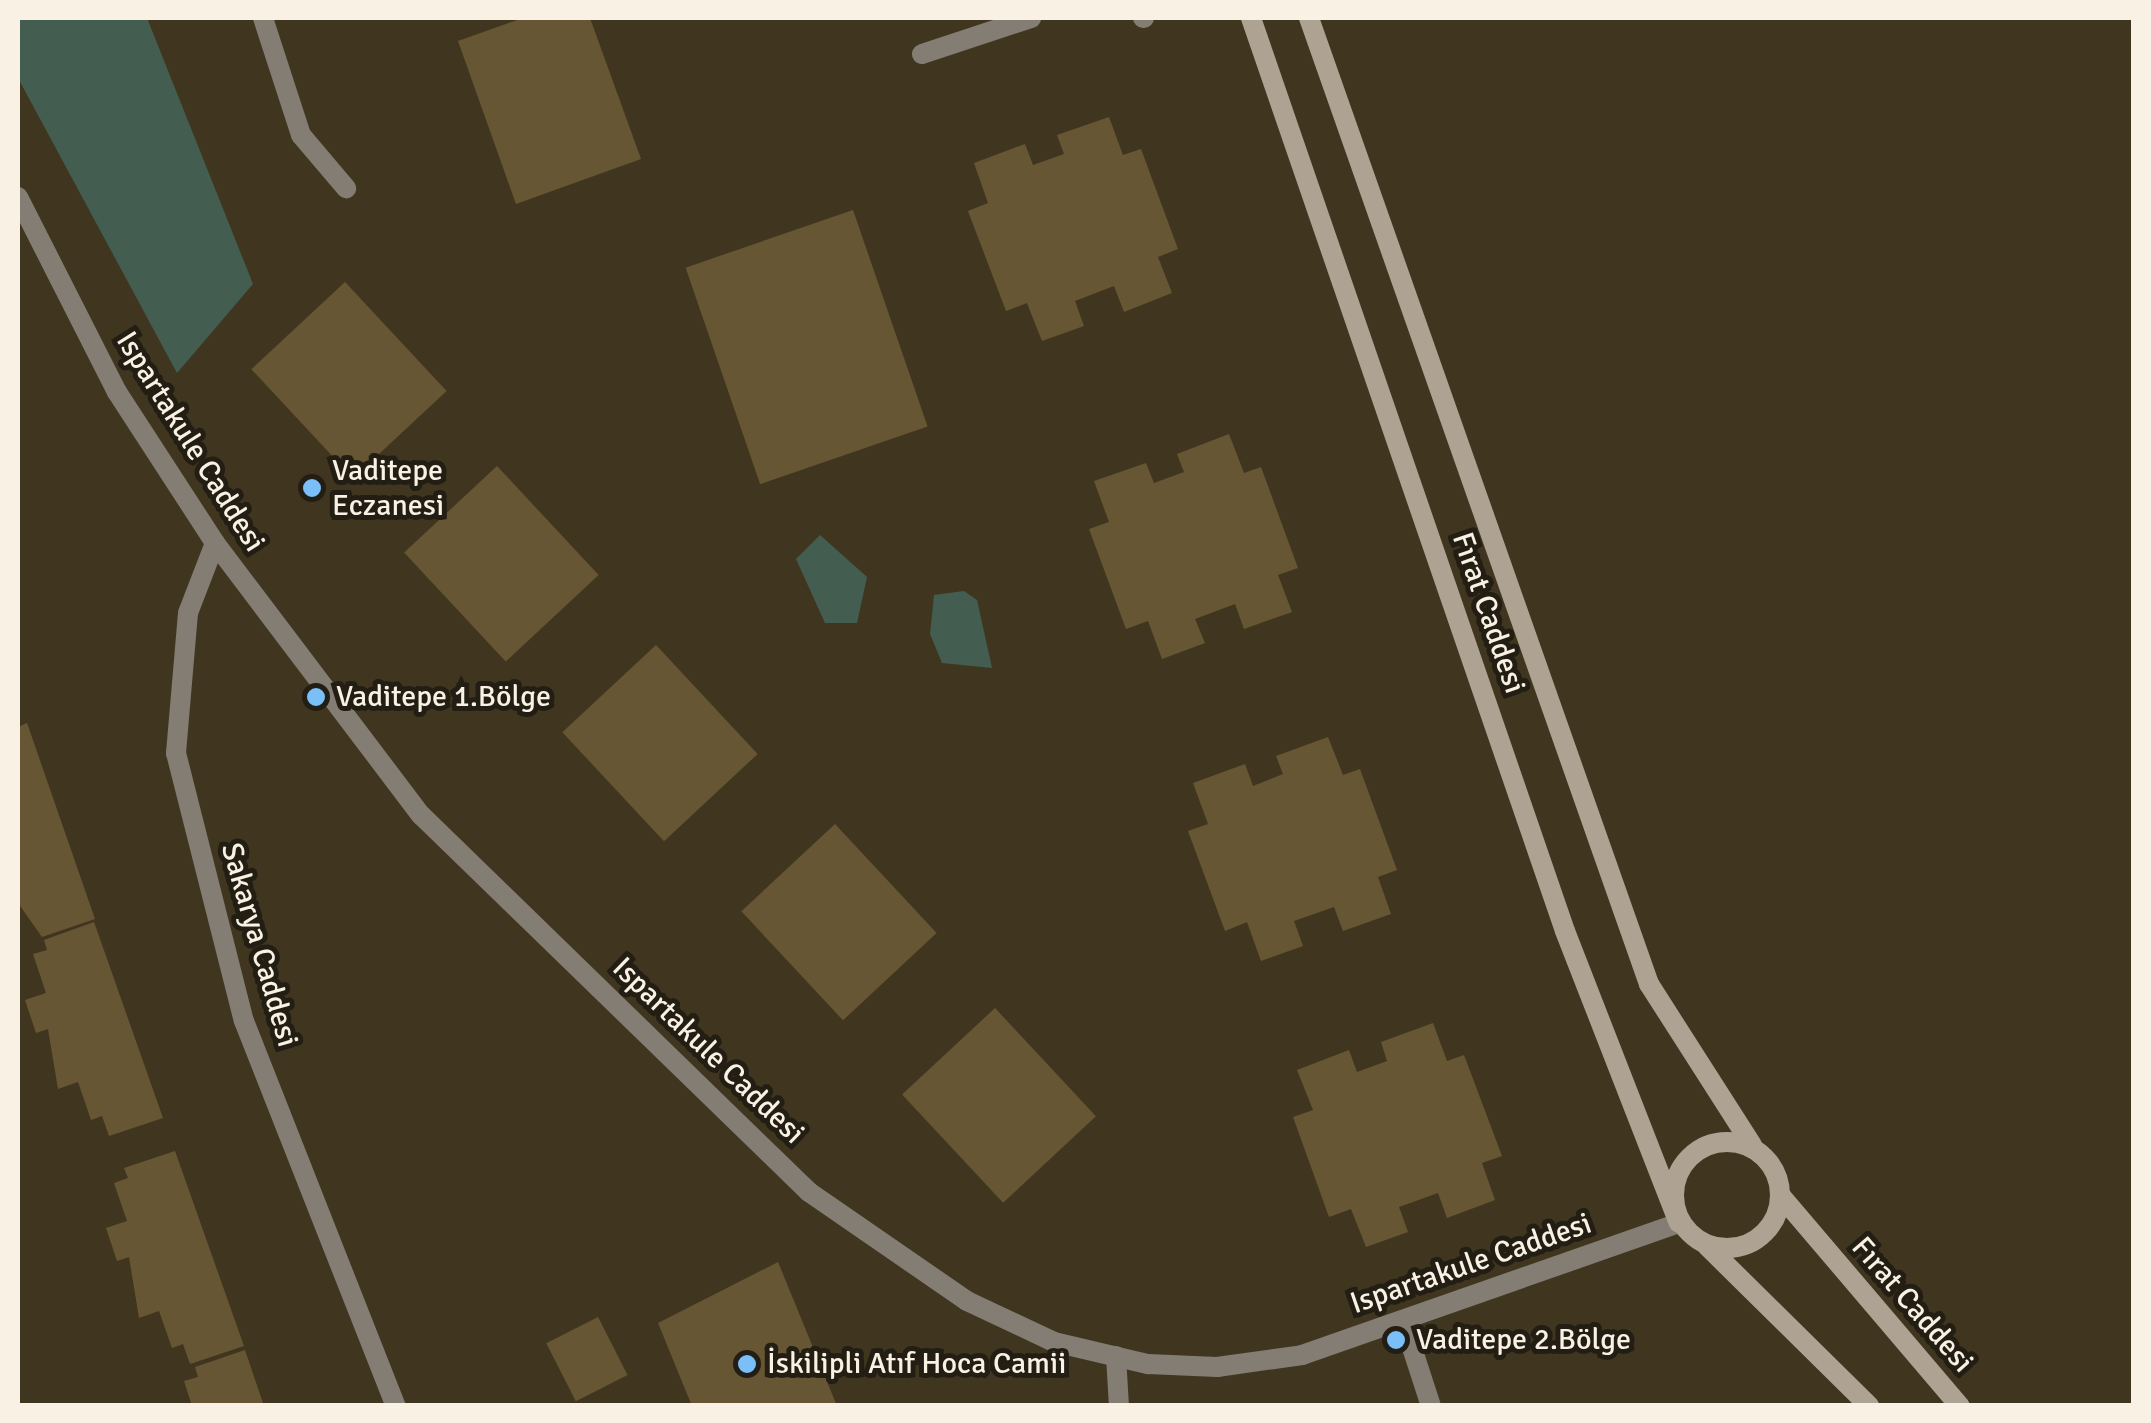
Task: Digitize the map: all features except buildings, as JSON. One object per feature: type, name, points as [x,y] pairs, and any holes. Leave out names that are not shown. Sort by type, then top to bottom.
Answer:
[{"type":"main road","name":"Fırat Caddesi","points":[[1251,18],[1565,930],[1679,1223]]},
{"type":"main road","name":"Fırat Caddesi","points":[[1310,18],[1649,984],[1752,1146]]},
{"type":"main road","points":[[1707,1246],[1752,1241],[1782,1196],[1752,1146],[1713,1145],[1686,1160],[1674,1190],[1679,1223],[1869,1406]]},
{"type":"main road","name":"Fırat Caddesi","points":[[1782,1196],[1960,1406]]},
{"type":"street","points":[[264,18],[302,136],[346,188]]},
{"type":"street","points":[[922,54],[1031,18]]},
{"type":"street","name":"Ispartakule Caddesi","points":[[18,197],[116,392],[214,543],[422,815],[809,1192],[967,1301],[1054,1342],[1116,1356],[1217,1368],[1302,1354],[1679,1223]]},
{"type":"street","name":"Sakarya Caddesi","points":[[214,543],[188,613],[176,753],[244,1021],[396,1406]]},
{"type":"street","points":[[1403,1320],[1431,1406]]},
{"type":"street","points":[[1116,1356],[1119,1406]]},
{"type":"green space","points":[[18,18],[147,18],[253,284],[177,373],[18,78]]},
{"type":"green space","points":[[820,535],[867,577],[857,623],[825,623],[796,559]]},
{"type":"green space","points":[[964,591],[977,600],[992,668],[942,663],[930,634],[934,595]]},
{"type":"place","name":"Vaditepe Eczanesi","points":[[312,488]]},
{"type":"place","name":"Vaditepe 1.Bölge","points":[[316,697]]},
{"type":"place","name":"Vaditepe 2.Bölge","points":[[1396,1340]]},
{"type":"place","name":"İskilipli Atıf Hoca Camii","points":[[747,1364]]}]
